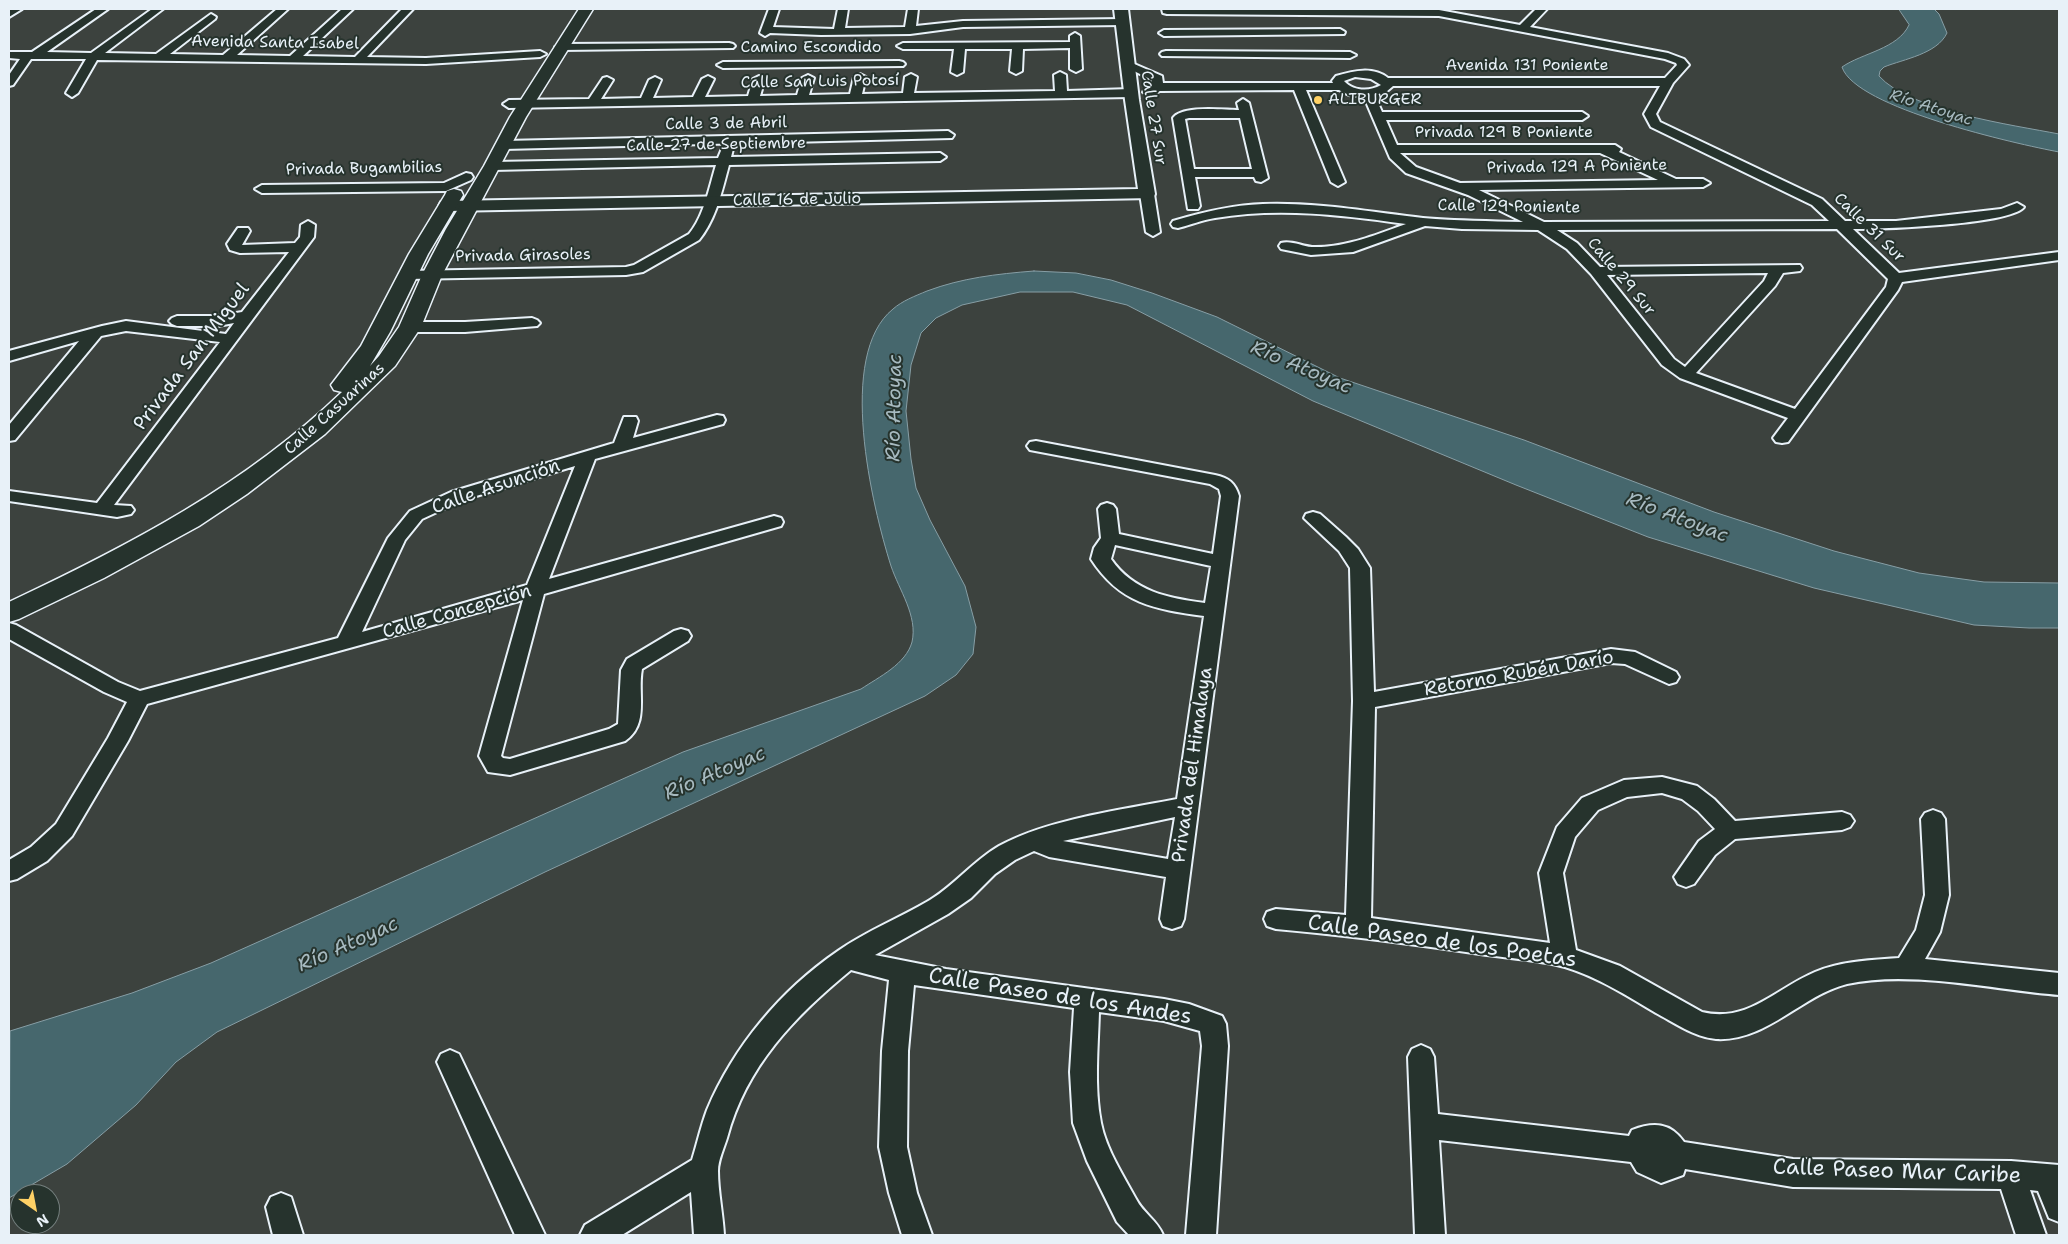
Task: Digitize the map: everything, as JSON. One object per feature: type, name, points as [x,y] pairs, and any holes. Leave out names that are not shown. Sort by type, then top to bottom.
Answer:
[{"type":"main road","name":"Calle Casuarinas","points":[[9,613],[95,572],[147,544],[238,489],[318,429],[387,361],[410,327],[432,275],[504,145],[518,104],[540,54],[562,23],[568,9]]},
{"type":"main road","name":"Calle Casuarinas","points":[[9,596],[101,553],[190,503],[271,448],[321,405],[354,372],[378,339],[407,275],[447,206],[586,9]]},
{"type":"street","points":[[9,14],[18,9]]},
{"type":"street","points":[[9,83],[28,57],[103,9]]},
{"type":"street","points":[[72,93],[94,56],[158,9]]},
{"type":"street","points":[[225,59],[283,9]]},
{"type":"street","points":[[292,60],[348,9]]},
{"type":"street","points":[[358,60],[408,9]]},
{"type":"street","points":[[774,9],[765,32],[842,47],[906,38],[964,20],[1084,23],[1116,17]]},
{"type":"street","points":[[842,47],[843,9]]},
{"type":"street","points":[[906,38],[913,9]]},
{"type":"street","points":[[1167,10],[1438,11],[1523,28],[1542,9]]},
{"type":"street","points":[[1330,12],[1360,74]]},
{"type":"street","name":"Calle 27 Sur","points":[[1116,17],[1128,65],[1131,97],[1153,232]]},
{"type":"street","points":[[160,57],[211,18]]},
{"type":"street","name":"Calle 31 Sur","points":[[1523,28],[1668,56],[1680,61],[1683,65],[1668,82],[1650,114],[1655,124],[1817,202],[1896,278],[1893,287],[1797,415],[1782,438]]},
{"type":"street","points":[[1340,32],[1163,29],[1167,56],[1350,55]]},
{"type":"street","points":[[906,38],[960,46],[1018,46],[1075,41],[1076,69]]},
{"type":"street","name":"Camino Escondido","points":[[561,47],[730,42],[722,67],[786,51],[842,47],[899,66],[906,38]]},
{"type":"street","points":[[958,96],[960,46]]},
{"type":"street","points":[[1012,95],[1013,73],[1018,46]]},
{"type":"street","name":"Avenida Santa Isabel","points":[[9,55],[28,57],[94,56],[442,61],[540,54]]},
{"type":"street","points":[[1128,65],[1157,83]]},
{"type":"street","points":[[1131,97],[1157,83],[1238,83],[1339,83],[1352,91],[1368,93],[1384,89],[1386,86],[1386,82],[1378,77],[1360,74],[1346,75],[1339,83],[1298,85],[1238,83]]},
{"type":"street","points":[[1060,75],[1061,94]]},
{"type":"street","points":[[908,97],[911,77]]},
{"type":"street","points":[[753,100],[759,78]]},
{"type":"street","points":[[802,99],[808,78]]},
{"type":"street","points":[[855,98],[860,78]]},
{"type":"street","points":[[698,100],[708,79]]},
{"type":"street","points":[[594,102],[606,80]]},
{"type":"street","points":[[646,101],[655,80]]},
{"type":"street","name":"Avenida 131 Poniente","points":[[1386,82],[1668,82]]},
{"type":"street","points":[[1188,173],[1260,176],[1238,83]]},
{"type":"street","points":[[1298,85],[1338,182]]},
{"type":"street","name":"Calle 29 Sur","points":[[1368,93],[1396,158],[1411,170],[1502,205],[1542,226],[1572,246],[1596,271],[1668,362],[1686,375],[1797,415]]},
{"type":"street","name":"Calle San Luis Potosí","points":[[518,104],[1061,94],[1131,97]]},
{"type":"street","points":[[1193,206],[1179,118],[1182,115],[1246,114]]},
{"type":"street","points":[[1378,116],[1582,116]]},
{"type":"street","name":"Calle 3 de Abril","points":[[504,145],[948,135]]},
{"type":"street","points":[[916,157],[918,136]]},
{"type":"street","points":[[712,202],[729,140]]},
{"type":"street","name":"Privada 129 B Poniente","points":[[1392,149],[1608,149],[1677,183]]},
{"type":"street","name":"Calle 27 de Septiembre","points":[[493,166],[940,157]]},
{"type":"street","name":"Privada Bugambilias","points":[[262,189],[446,187],[466,177]]},
{"type":"street","name":"Privada 129 A Poniente","points":[[1452,186],[1703,183]]},
{"type":"street","name":"Calle 16 de Julio","points":[[447,206],[1147,194]]},
{"type":"street","name":"Privada Girasoles","points":[[407,275],[626,271],[638,269],[665,252],[686,242],[699,231],[712,202]]},
{"type":"street","name":"Calle 129 Poniente","points":[[1178,224],[1212,214],[1262,208],[1352,212],[1424,222],[1542,226],[1896,225],[2004,213],[2017,207]]},
{"type":"street","points":[[1286,246],[1311,251],[1353,248],[1424,222]]},
{"type":"street","name":"Privada San Miguel","points":[[102,509],[307,236],[308,225]]},
{"type":"street","points":[[243,231],[234,244],[235,247],[240,249],[299,247]]},
{"type":"street","points":[[1896,278],[2059,256]]},
{"type":"street","points":[[1686,375],[1770,283],[1778,268]]},
{"type":"street","points":[[1596,271],[1795,268]]},
{"type":"street","points":[[9,356],[108,329],[164,321],[230,320],[248,316]]},
{"type":"street","points":[[410,327],[466,327],[532,323]]},
{"type":"street","points":[[126,326],[231,339]]},
{"type":"street","points":[[9,436],[94,334]]},
{"type":"street","name":"Calle Asunción","points":[[346,643],[397,538],[416,516],[457,496],[621,446],[717,420]]},
{"type":"street","points":[[621,446],[630,421]]},
{"type":"street","name":"Privada del Himalaya","points":[[1036,446],[1214,480],[1227,486],[1230,496],[1172,919]]},
{"type":"street","points":[[588,456],[535,590],[490,756],[496,766],[510,767],[617,735],[626,729],[629,723],[631,670],[634,664],[681,636]]},
{"type":"street","points":[[9,496],[117,511],[125,510]]},
{"type":"street","points":[[1107,509],[1110,538],[1104,548],[1101,559],[1108,572],[1122,584],[1153,601],[1214,611]]},
{"type":"street","points":[[1313,518],[1346,546],[1356,558],[1360,568],[1364,701],[1358,926]]},
{"type":"street","name":"Calle Concepción","points":[[139,699],[346,643],[774,522]]},
{"type":"street","points":[[1110,538],[1221,562]]},
{"type":"street","points":[[9,630],[111,687],[139,699],[118,741],[64,830],[40,854],[9,872]]},
{"type":"street","name":"Retorno Rubén Darío","points":[[1364,701],[1611,656],[1628,657],[1669,677]]},
{"type":"street","points":[[1565,956],[1551,873],[1565,833],[1590,804],[1624,789],[1662,785],[1689,792],[1706,805],[1730,830]]},
{"type":"street","points":[[709,1235],[704,1170],[720,1112],[738,1075],[763,1038],[804,993],[847,958],[939,907],[1006,853],[1063,832],[1188,805]]},
{"type":"street","points":[[1906,968],[1928,932],[1937,895],[1933,819]]},
{"type":"street","points":[[1686,878],[1707,848],[1730,830],[1842,821]]},
{"type":"street","points":[[1035,841],[1049,848],[1179,870]]},
{"type":"street","name":"Calle Paseo de los Poetas","points":[[1276,919],[1358,926],[1565,956],[1611,974],[1696,1022],[1716,1027],[1740,1025],[1764,1014],[1823,980],[1848,973],[1906,968],[2059,984]]},
{"type":"street","name":"Calle Paseo de los Andes","points":[[847,958],[902,973],[1195,1016],[1213,1024],[1215,1046],[1201,1235]]},
{"type":"street","points":[[902,973],[895,1051],[894,1147],[903,1193],[917,1235]]},
{"type":"street","points":[[1087,999],[1083,1072],[1087,1123],[1097,1152],[1127,1212],[1148,1235]]},
{"type":"street","points":[[1422,1058],[1430,1235]]},
{"type":"street","points":[[450,1062],[530,1235]]},
{"type":"street","name":"Calle Paseo Mar Caribe","points":[[1426,1126],[1639,1150],[1647,1163],[1661,1169],[1673,1165],[1676,1154],[1793,1173],[2011,1175],[2054,1178]]},
{"type":"street","points":[[595,1235],[704,1170]]},
{"type":"street","points":[[2011,1175],[2031,1235]]},
{"type":"street","points":[[2054,1178],[2059,1208]]},
{"type":"street","points":[[281,1207],[288,1235]]},
{"type":"water","name":"Río Atoyac","points":[[1899,9],[1934,9],[1939,14],[1947,33],[1936,46],[1919,55],[1884,67],[1880,71],[1879,76],[1894,88],[1914,99],[1937,107],[1990,121],[2059,134],[2059,152],[2009,141],[1940,122],[1905,110],[1875,96],[1853,82],[1842,67],[1879,50],[1897,40],[1904,33],[1909,25]]},
{"type":"water","name":"Río Atoyac","points":[[1034,271],[1076,273],[1111,280],[1152,293],[1217,317],[1340,378],[1524,440],[1714,512],[1834,551],[1919,573],[1984,582],[2059,583],[2059,628],[1974,625],[1814,588],[1648,537],[1313,401],[1127,305],[1073,292],[1020,292],[962,305],[936,318],[921,333],[911,365],[906,411],[916,488],[930,520],[965,586],[976,627],[973,654],[956,675],[925,696],[545,872],[217,1032],[176,1062],[136,1105],[67,1164],[33,1184],[10,1184],[9,1198],[10,1031],[132,993],[211,963],[683,752],[861,689],[898,663],[909,650],[913,632],[907,603],[891,566],[883,540],[868,470],[862,395],[866,360],[876,331],[897,306],[927,291],[953,283],[979,277]]},
{"type":"place","name":"ALIBURGER","points":[[1318,100]]}]
